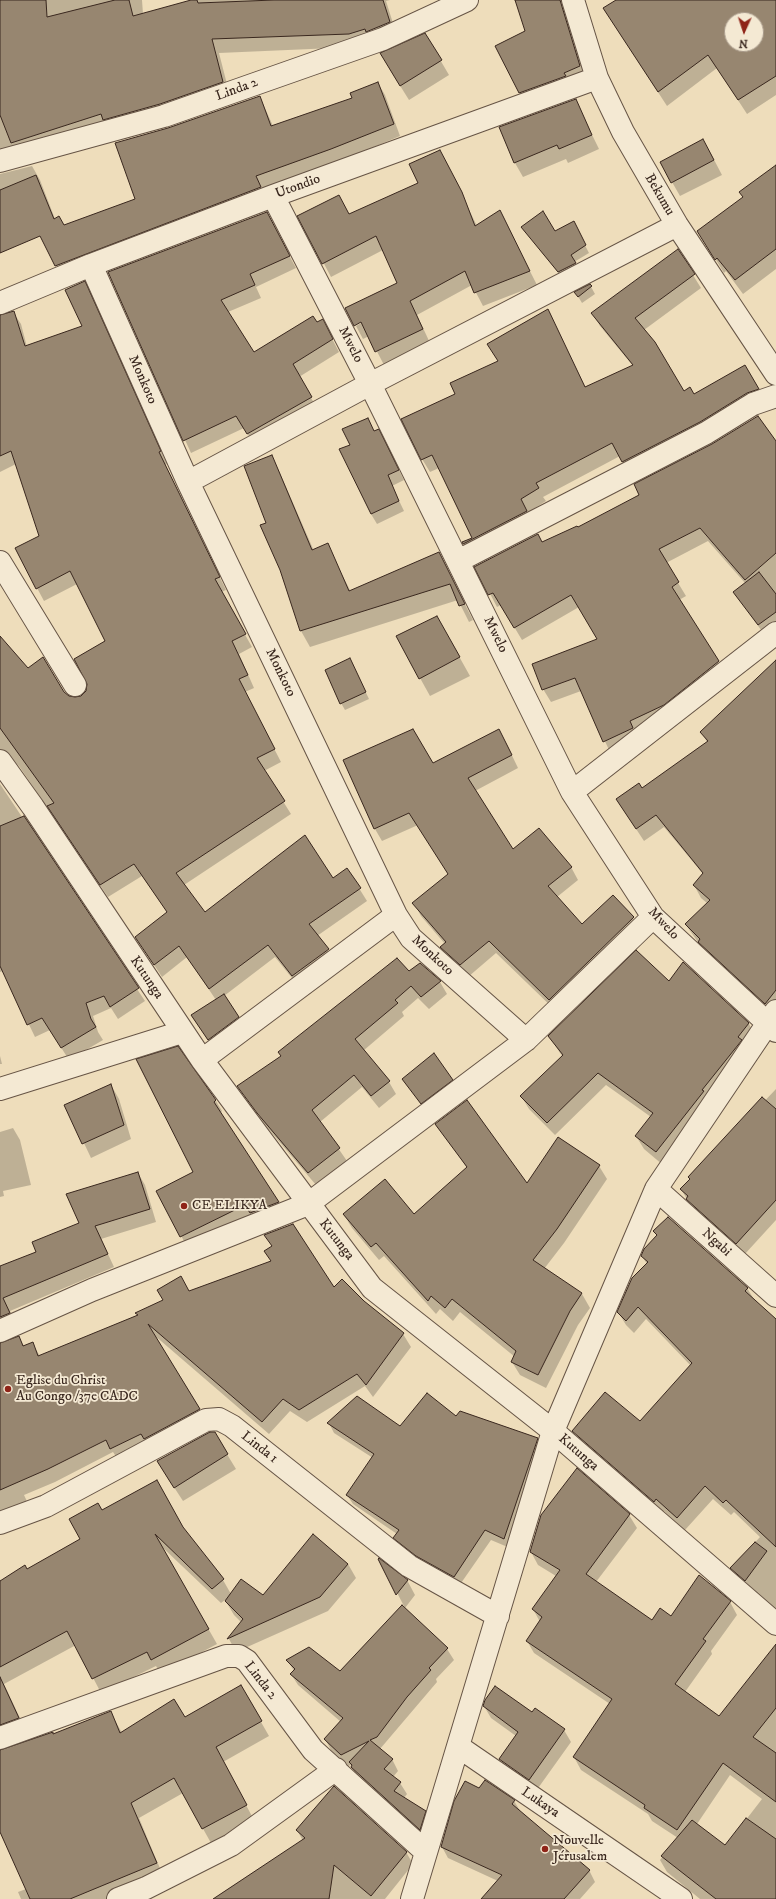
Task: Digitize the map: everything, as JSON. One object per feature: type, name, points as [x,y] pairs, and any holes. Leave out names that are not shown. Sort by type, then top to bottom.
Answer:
[{"type":"street","name":"Linda 2","points":[[0,161],[164,116],[383,39],[467,0]]},
{"type":"street","name":"Bekumu","points":[[573,0],[597,78],[622,132],[677,225],[776,374]]},
{"type":"street","name":"Utondio","points":[[0,303],[91,265],[273,196],[597,78]]},
{"type":"street","name":"Mwelo","points":[[273,196],[370,384],[572,792],[653,916],[773,1022]]},
{"type":"street","points":[[188,482],[370,384],[677,225]]},
{"type":"street","name":"Monkoto","points":[[91,265],[188,482],[396,915],[411,938],[526,1040]]},
{"type":"street","points":[[458,561],[706,433],[754,404],[776,396]]},
{"type":"street","points":[[0,562],[75,685]]},
{"type":"street","points":[[572,792],[776,633]]},
{"type":"street","name":"Kutunga","points":[[0,761],[33,807],[182,1032],[308,1204],[372,1288],[553,1431],[776,1624]]},
{"type":"street","points":[[202,1060],[396,915]]},
{"type":"street","points":[[0,1331],[92,1290],[308,1204],[526,1040],[653,916]]},
{"type":"street","points":[[412,1899],[553,1431],[656,1189],[773,1022]]},
{"type":"street","points":[[0,1089],[182,1032]]},
{"type":"street","name":"Ngabi","points":[[656,1189],[776,1296]]},
{"type":"street","name":"Linda 1","points":[[0,1523],[46,1506],[206,1420],[219,1419],[232,1426],[409,1566],[498,1616]]},
{"type":"street","name":"Linda 2","points":[[0,1738],[226,1656],[239,1656],[247,1661],[313,1750],[336,1769],[426,1852]]},
{"type":"street","name":"Lukaya","points":[[458,1747],[681,1899]]},
{"type":"street","points":[[118,1899],[146,1888],[231,1845],[336,1769]]},
{"type":"building","points":[[0,0],[46,0],[47,17],[115,0],[129,0],[133,16],[191,0],[197,0],[198,3],[274,0],[383,0],[390,22],[366,32],[365,29],[349,34],[212,39],[223,82],[160,104],[103,120],[101,114],[11,143],[0,115]]},
{"type":"building","points":[[515,0],[560,0],[580,66],[564,73],[566,76],[519,93],[495,46],[525,31]]},
{"type":"building","points":[[616,0],[776,0],[776,76],[738,100],[708,55],[658,92],[603,8]]},
{"type":"building","points":[[425,33],[442,60],[400,86],[380,53]]},
{"type":"building","points":[[378,82],[394,124],[256,176],[261,187],[55,266],[40,236],[0,253],[0,190],[36,175],[54,219],[59,216],[64,225],[135,199],[115,143],[168,128],[260,96],[271,126],[352,98],[350,93]]},
{"type":"building","points":[[576,99],[592,135],[559,149],[557,145],[514,163],[499,127]]},
{"type":"building","points":[[703,139],[714,160],[671,183],[660,162]]},
{"type":"building","points":[[440,150],[462,192],[475,226],[500,210],[530,271],[474,293],[465,271],[410,301],[423,329],[375,352],[361,322],[354,326],[345,308],[397,283],[376,236],[322,264],[297,216],[339,195],[349,214],[418,183],[409,164]]},
{"type":"building","points":[[776,165],[776,249],[735,280],[717,258],[715,260],[697,231],[743,197],[739,192]]},
{"type":"building","points":[[543,211],[555,231],[574,221],[586,245],[571,255],[576,263],[558,272],[521,227]]},
{"type":"building","points":[[267,212],[290,256],[250,274],[255,285],[221,300],[254,352],[313,316],[317,322],[323,319],[333,339],[293,364],[312,397],[247,434],[236,416],[183,441],[108,272]]},
{"type":"building","points":[[678,249],[695,274],[635,318],[655,342],[684,391],[690,387],[694,394],[745,365],[759,389],[747,393],[700,422],[622,462],[612,443],[536,483],[539,488],[521,499],[527,511],[463,544],[462,542],[472,538],[432,455],[421,460],[401,419],[455,394],[450,383],[498,361],[487,344],[548,309],[585,387],[633,365],[591,313]]},
{"type":"building","points":[[85,281],[161,451],[159,452],[220,577],[215,579],[246,634],[232,641],[248,675],[239,679],[275,749],[257,758],[285,801],[176,873],[205,912],[305,835],[333,878],[347,868],[361,888],[309,924],[329,949],[292,976],[268,945],[209,989],[179,946],[154,965],[135,937],[167,912],[134,864],[100,885],[47,806],[54,803],[0,728],[0,636],[28,668],[43,657],[64,692],[69,696],[75,697],[81,696],[86,691],[87,684],[74,659],[105,641],[70,571],[36,589],[15,548],[39,536],[11,451],[0,456],[0,315],[14,311],[25,346],[82,326],[65,290]]},
{"type":"building","points":[[590,284],[592,286],[578,297],[574,292]]},
{"type":"building","points":[[758,416],[776,441],[776,553],[745,580],[700,528],[659,549],[679,582],[672,587],[719,661],[664,705],[630,721],[633,728],[603,742],[575,678],[542,690],[532,664],[597,639],[571,595],[514,628],[493,593],[488,595],[474,567],[538,534],[542,542],[577,526],[578,527],[639,495],[634,484],[712,444]]},
{"type":"building","points":[[368,418],[374,431],[379,429],[399,470],[388,475],[399,501],[371,514],[339,449],[350,445],[342,429]]},
{"type":"building","points":[[272,455],[312,550],[328,543],[349,591],[439,552],[465,604],[459,606],[450,584],[300,631],[280,570],[260,525],[266,523],[244,466]]},
{"type":"building","points":[[759,572],[776,594],[776,612],[758,625],[733,592]]},
{"type":"building","points":[[437,616],[460,657],[419,679],[396,636]]},
{"type":"building","points":[[350,658],[366,692],[340,704],[325,670]]},
{"type":"building","points":[[776,660],[776,990],[765,1004],[698,942],[700,939],[685,924],[710,900],[693,885],[703,873],[656,815],[636,829],[616,799],[639,783],[642,788],[708,741],[700,732]]},
{"type":"building","points":[[413,729],[433,763],[499,729],[512,755],[468,778],[513,849],[539,828],[572,867],[548,886],[582,924],[613,895],[634,917],[549,1000],[489,941],[460,965],[440,947],[446,942],[412,903],[448,874],[409,813],[374,829],[343,760]]},
{"type":"building","points":[[24,816],[139,988],[110,1007],[104,996],[86,1003],[91,1019],[96,1027],[61,1048],[42,1018],[27,1025],[0,966],[0,826]]},
{"type":"building","points":[[636,950],[669,981],[683,962],[749,1023],[738,1037],[742,1040],[702,1090],[704,1091],[656,1152],[635,1136],[653,1113],[598,1073],[547,1123],[520,1096],[563,1055],[548,1036]]},
{"type":"building","points":[[397,958],[409,971],[420,963],[441,981],[421,997],[411,986],[395,1000],[398,1003],[355,1039],[390,1081],[371,1096],[354,1075],[312,1110],[340,1148],[308,1173],[257,1113],[237,1086],[281,1056],[278,1052]]},
{"type":"building","points":[[224,994],[239,1017],[208,1040],[191,1015]]},
{"type":"building","points":[[178,1046],[216,1100],[214,1102],[279,1202],[250,1213],[245,1205],[180,1237],[156,1191],[193,1172],[136,1059]]},
{"type":"building","points":[[434,1053],[453,1080],[421,1104],[402,1079]]},
{"type":"building","points":[[111,1084],[124,1125],[82,1144],[64,1105]]},
{"type":"building","points":[[762,1097],[776,1109],[776,1200],[736,1244],[686,1199],[688,1196],[680,1189],[690,1179],[688,1177]]},
{"type":"building","points":[[467,1100],[527,1183],[558,1137],[600,1165],[557,1229],[533,1260],[582,1293],[570,1311],[538,1375],[511,1362],[516,1351],[452,1299],[445,1308],[431,1296],[428,1301],[376,1243],[371,1247],[343,1214],[385,1179],[414,1214],[467,1167],[435,1124]]},
{"type":"building","points":[[138,1172],[150,1209],[95,1226],[108,1254],[3,1298],[10,1313],[0,1317],[0,1266],[36,1252],[32,1242],[79,1223],[66,1194]]},
{"type":"building","points":[[668,1217],[748,1288],[745,1291],[776,1319],[776,1547],[726,1500],[723,1503],[705,1486],[677,1518],[656,1499],[654,1502],[572,1431],[605,1392],[640,1421],[692,1363],[638,1307],[626,1321],[617,1312],[632,1278],[648,1262],[641,1256],[644,1249],[657,1235],[653,1231]]},
{"type":"building","points":[[293,1224],[334,1287],[342,1279],[364,1301],[404,1333],[366,1385],[357,1374],[299,1410],[283,1399],[262,1422],[148,1324],[200,1409],[144,1439],[141,1434],[110,1449],[106,1440],[48,1469],[0,1490],[0,1343],[19,1336],[23,1346],[33,1342],[38,1356],[138,1315],[135,1313],[163,1300],[157,1290],[181,1276],[189,1291],[271,1261],[264,1251],[272,1246],[264,1235]]},
{"type":"building","points":[[427,1393],[456,1416],[460,1411],[538,1438],[504,1539],[485,1530],[454,1577],[416,1556],[393,1538],[399,1530],[346,1495],[374,1454],[327,1423],[357,1396],[400,1426]]},
{"type":"building","points":[[210,1432],[215,1432],[228,1454],[174,1488],[157,1461]]},
{"type":"building","points":[[577,1468],[630,1514],[586,1574],[652,1620],[660,1608],[671,1616],[699,1575],[731,1601],[703,1639],[706,1641],[675,1684],[719,1716],[776,1644],[776,1708],[753,1737],[776,1753],[776,1802],[723,1763],[677,1830],[644,1808],[645,1805],[573,1757],[612,1699],[526,1641],[542,1617],[532,1609],[560,1570],[530,1552],[541,1515]]},
{"type":"building","points":[[157,1480],[183,1527],[224,1579],[212,1589],[155,1534],[209,1629],[151,1660],[147,1652],[92,1679],[67,1631],[0,1667],[0,1581],[25,1565],[27,1569],[80,1539],[69,1519],[98,1503],[102,1510]]},
{"type":"building","points":[[313,1534],[348,1564],[320,1597],[227,1639],[243,1619],[225,1601],[241,1579],[263,1595]]},
{"type":"building","points":[[755,1542],[767,1551],[745,1581],[730,1568]]},
{"type":"building","points":[[379,1558],[408,1580],[396,1595],[378,1559]]},
{"type":"building","points":[[402,1605],[448,1648],[429,1668],[431,1670],[407,1697],[377,1737],[370,1740],[393,1759],[384,1769],[401,1782],[394,1791],[426,1811],[420,1830],[351,1767],[352,1765],[349,1762],[369,1741],[341,1755],[324,1739],[343,1718],[290,1674],[295,1669],[286,1660],[309,1647],[340,1671]]},
{"type":"building","points":[[0,1677],[19,1718],[0,1725]]},
{"type":"building","points":[[241,1685],[262,1721],[216,1747],[247,1805],[202,1829],[174,1778],[131,1803],[157,1863],[70,1899],[30,1899],[0,1832],[0,1750],[53,1732],[53,1734],[111,1711],[120,1733],[174,1699],[185,1717]]},
{"type":"building","points":[[495,1686],[532,1712],[535,1708],[565,1729],[529,1780],[499,1759],[518,1732],[483,1706],[485,1700]]},
{"type":"building","points":[[485,1780],[515,1800],[512,1804],[590,1870],[564,1899],[481,1899],[502,1875],[441,1847],[454,1801],[465,1781],[479,1788]]},
{"type":"building","points":[[334,1786],[407,1852],[371,1896],[334,1865],[329,1899],[213,1899],[305,1838],[296,1830]]},
{"type":"building","points":[[746,1818],[776,1839],[776,1899],[716,1899],[661,1856],[692,1820],[725,1845]]},
{"type":"place","name":"CE ELIKYA","points":[[184,1206]]},
{"type":"place","name":"Eglise du Christ Au Congo /37e CADC","points":[[8,1389]]},
{"type":"place","name":"Nouvelle Jérusalem","points":[[545,1849]]}]
